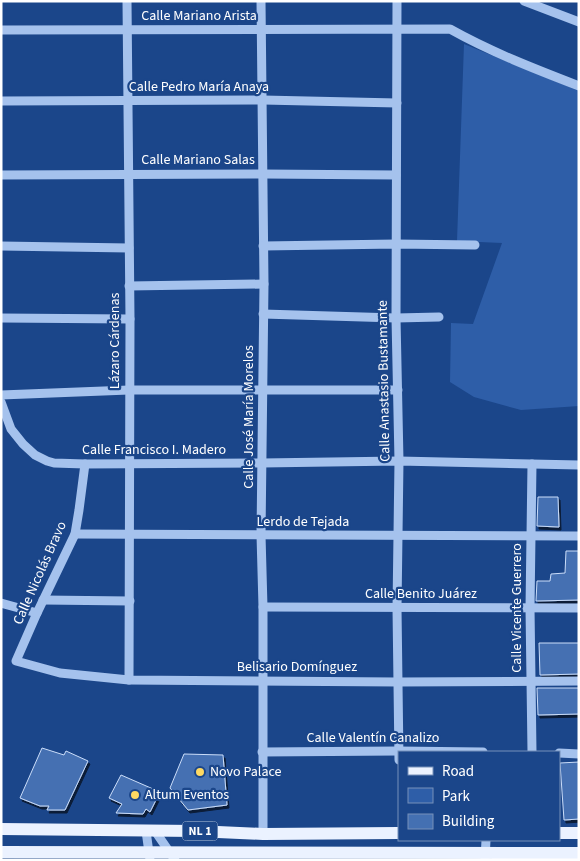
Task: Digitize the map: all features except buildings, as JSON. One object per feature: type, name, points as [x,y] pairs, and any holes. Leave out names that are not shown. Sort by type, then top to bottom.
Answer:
[{"type":"main road","name":"NL 1","points":[[1,829],[263,834],[398,833]]},
{"type":"main road","points":[[560,833],[579,833]]},
{"type":"main road","name":"NL 1","points":[[1,852],[150,856],[486,856],[579,853]]},
{"type":"street","name":"Lázaro Cárdenas","points":[[128,1],[130,319],[129,680]]},
{"type":"street","name":"Calle José María Morelos","points":[[261,1],[264,284],[261,535],[263,834]]},
{"type":"street","name":"Calle Anastasio Bustamante","points":[[397,1],[396,318],[399,461],[397,608],[399,751]]},
{"type":"street","points":[[524,1],[550,6],[579,22]]},
{"type":"street","name":"Calle Mariano Arista","points":[[1,30],[450,29],[476,43],[579,86]]},
{"type":"street","name":"Calle Pedro María Anaya","points":[[1,101],[263,100],[397,103]]},
{"type":"street","name":"Calle Mariano Salas","points":[[1,175],[396,175]]},
{"type":"street","points":[[263,246],[475,245]]},
{"type":"street","points":[[1,246],[129,248]]},
{"type":"street","points":[[129,286],[264,284]]},
{"type":"street","points":[[263,314],[396,318],[439,317]]},
{"type":"street","points":[[1,318],[130,319]]},
{"type":"street","points":[[1,395],[129,390],[398,390]]},
{"type":"street","name":"Calle Francisco I. Madero","points":[[1,402],[11,428],[23,444],[35,454],[54,463],[262,464],[399,461],[579,465]]},
{"type":"street","name":"Calle Nicolás Bravo","points":[[16,661],[75,534],[85,464]]},
{"type":"street","name":"Calle Vicente Guerrero","points":[[532,464],[530,536],[532,751]]},
{"type":"street","name":"Lerdo de Tejada","points":[[75,534],[579,536]]},
{"type":"street","points":[[43,600],[130,600]]},
{"type":"street","points":[[1,603],[37,613]]},
{"type":"street","name":"Calle Benito Juárez","points":[[262,607],[579,608]]},
{"type":"street","name":"Belisario Domínguez","points":[[16,661],[60,673],[129,680],[579,681]]},
{"type":"street","name":"Calle Valentín Canalizo","points":[[262,752],[398,756]]},
{"type":"street","points":[[560,753],[579,754]]},
{"type":"street","points":[[150,856],[151,831]]},
{"type":"street","points":[[151,831],[172,856]]},
{"type":"street","points":[[486,841],[486,856]]},
{"type":"green space","points":[[464,44],[579,91],[579,406],[521,410],[474,397],[450,382],[451,323],[473,324],[502,243],[457,241]]},
{"type":"place","name":"Novo Palace","points":[[200,772]]},
{"type":"place","name":"Altum Eventos","points":[[135,795]]}]
